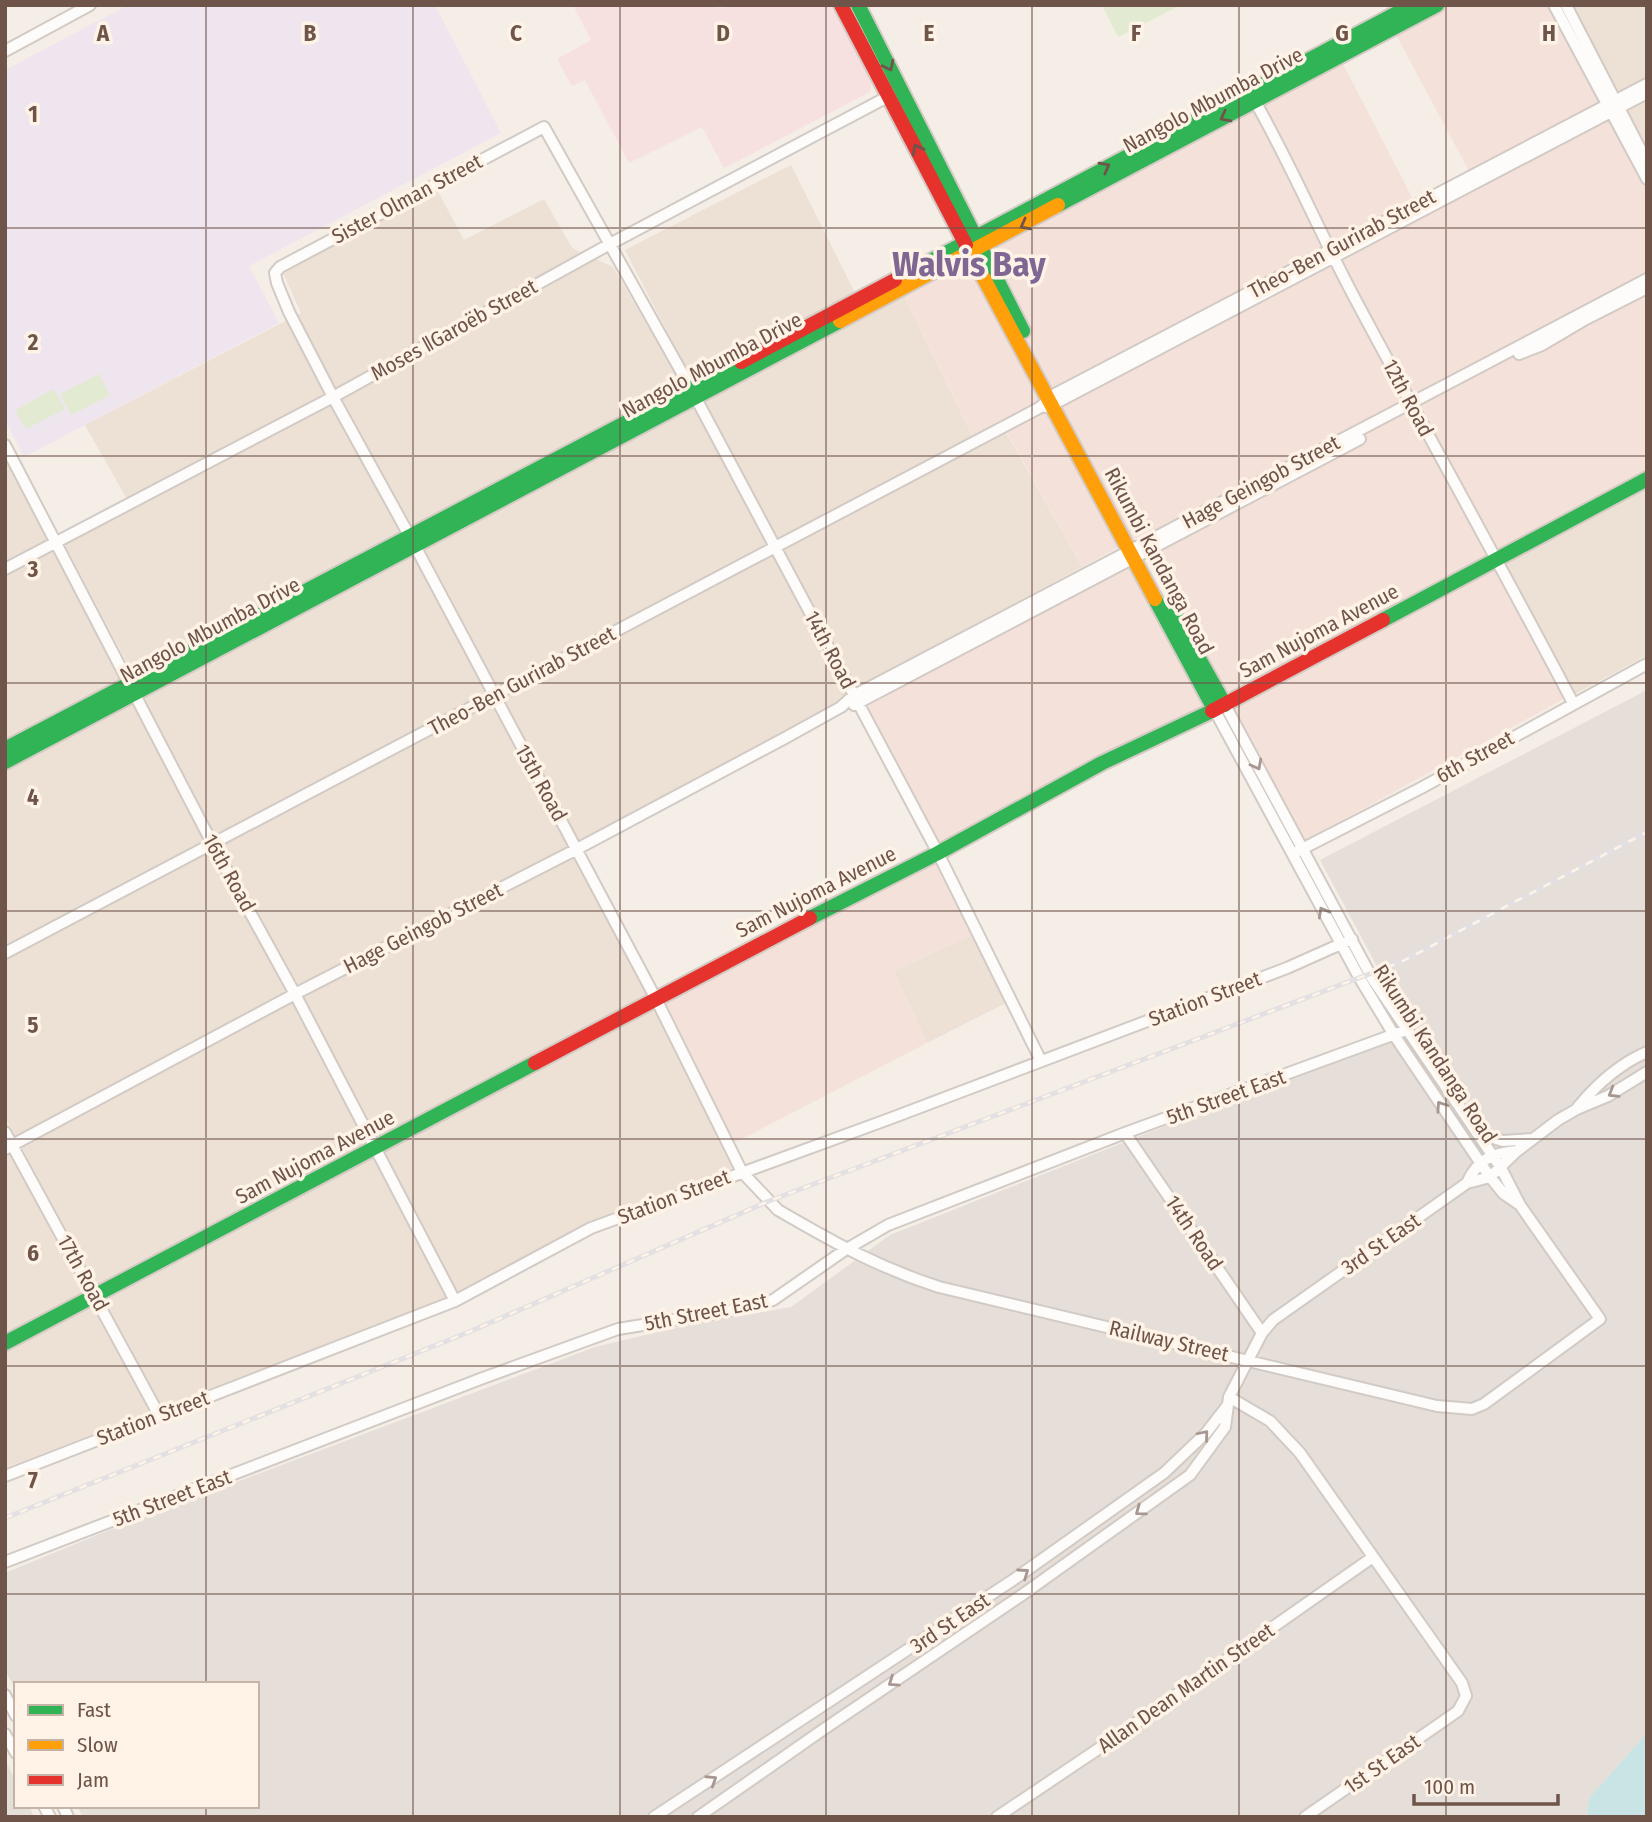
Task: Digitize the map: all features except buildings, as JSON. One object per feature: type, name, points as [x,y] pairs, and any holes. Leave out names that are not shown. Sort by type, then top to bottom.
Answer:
[{"type":"main road","name":"Rikumbi Kandanga Road","points":[[841,5],[947,181],[973,245]]},
{"type":"main road","name":"Rikumbi Kandanga Road","points":[[858,5],[895,93],[1051,402],[1219,707]]},
{"type":"main road","name":"Nangolo Mbumba Drive","points":[[5,749],[132,688],[973,245],[1252,95],[1412,5]]},
{"type":"main road","name":"Nangolo Mbumba Drive","points":[[973,245],[994,226],[1437,5]]},
{"type":"main road","points":[[947,181],[960,189],[982,225],[994,226]]},
{"type":"main road","name":"Sam Nujoma Avenue","points":[[5,1343],[938,853],[1102,763],[1219,707],[1647,479]]},
{"type":"main road","name":"Nangolo Mbumba Drive","points":[[5,762],[132,688]]},
{"type":"street","points":[[5,51],[90,5]]},
{"type":"street","points":[[1554,5],[1647,162]]},
{"type":"street","points":[[1566,5],[1647,179]]},
{"type":"street","name":"Theo-Ben Gurirab Street","points":[[5,953],[1332,255],[1613,106],[1647,84]]},
{"type":"street","name":"Moses ǁGaroëb Street","points":[[5,569],[333,397],[610,244],[895,93]]},
{"type":"street","name":"Theo-Ben Gurirab Street","points":[[1613,106],[1647,93]]},
{"type":"street","name":"12th Road","points":[[1252,95],[1332,255],[1498,559],[1573,703]]},
{"type":"street","name":"Sister Olman Street","points":[[333,397],[277,283],[275,273],[280,267],[544,127],[610,244]]},
{"type":"street","name":"14th Road","points":[[610,244],[693,393],[938,853],[1041,1061]]},
{"type":"street","name":"Hage Geingob Street","points":[[9,1147],[1413,407],[1647,279]]},
{"type":"street","name":"Hage Geingob Street","points":[[1413,407],[1565,333],[1586,319],[1647,288]]},
{"type":"street","name":"15th Road","points":[[333,397],[577,849],[742,1171]]},
{"type":"street","name":"16th Road","points":[[5,444],[213,845],[295,994],[455,1301]]},
{"type":"street","name":"6th Street","points":[[1297,852],[1421,788],[1647,664]]},
{"type":"street","name":"Rikumbi Kandanga Road","points":[[1219,707],[1394,1035],[1479,1163],[1504,1194],[1520,1205]]},
{"type":"street","name":"Rikumbi Kandanga Road","points":[[1346,941],[1501,1168],[1520,1205],[1600,1319]]},
{"type":"street","name":"Station Street","points":[[5,1476],[455,1301],[591,1228],[889,1119],[1287,968],[1346,941]]},
{"type":"street","name":"5th Street East","points":[[5,1562],[470,1383],[618,1329],[729,1311],[773,1300],[845,1250],[888,1225],[1125,1133],[1406,1031]]},
{"type":"street","points":[[1577,1109],[1594,1087],[1628,1061],[1647,1052]]},
{"type":"street","points":[[1490,1177],[1517,1151],[1577,1109],[1608,1096],[1647,1072]]},
{"type":"street","name":"17th Road","points":[[5,1132],[9,1147],[96,1296],[159,1415]]},
{"type":"street","name":"14th Road","points":[[1125,1133],[1262,1333]]},
{"type":"street","points":[[1477,1133],[1503,1141],[1536,1138]]},
{"type":"street","points":[[1479,1163],[1492,1155],[1517,1151]]},
{"type":"street","name":"3rd St East","points":[[1467,1183],[1479,1163]]},
{"type":"street","name":"Railway Street","points":[[742,1171],[778,1210],[845,1250],[896,1273],[939,1287],[1437,1406],[1472,1409],[1487,1402],[1600,1319]]},
{"type":"street","name":"3rd St East","points":[[654,1817],[1013,1580],[1164,1473],[1206,1433],[1228,1401],[1262,1333],[1273,1320],[1467,1183],[1490,1177]]},
{"type":"street","points":[[1228,1401],[1270,1421],[1300,1453],[1373,1557]]},
{"type":"street","name":"3rd St East","points":[[698,1817],[1023,1595],[1190,1475],[1225,1426],[1228,1401]]},
{"type":"street","name":"1st St East","points":[[1305,1817],[1458,1711],[1466,1696],[1462,1683],[1373,1557]]},
{"type":"street","name":"Allan Dean Martin Street","points":[[997,1817],[1373,1557]]},
{"type":"street","points":[[5,1695],[14,1712]]},
{"type":"street","points":[[813,1713],[824,1729]]},
{"type":"street","points":[[5,1734],[14,1750]]},
{"type":"street","points":[[749,1756],[761,1772]]},
{"type":"shaded area","points":[[128,5],[435,5],[501,133],[249,266],[279,323],[24,457],[5,420],[5,70]]},
{"type":"shaded area","points":[[573,5],[717,5],[719,9],[727,5],[830,5],[872,81],[870,92],[724,168],[702,127],[629,163],[585,80],[572,86],[557,59],[591,40]]},
{"type":"shaded area","points":[[1449,5],[1549,5],[1647,190],[1647,471],[1498,554],[1340,260],[1477,186],[1395,33]]},
{"type":"shaded area","points":[[1571,5],[1647,5],[1647,79],[1617,95]]},
{"type":"shaded area","points":[[1342,62],[1414,201],[1333,242],[1261,103]]},
{"type":"shaded area","points":[[1647,98],[1647,149],[1626,109]]},
{"type":"shaded area","points":[[1254,106],[1324,250],[1488,557],[1224,699],[1136,538],[1082,567],[1004,427],[976,442],[901,290]]},
{"type":"shaded area","points":[[791,165],[858,299],[693,382],[625,250]]},
{"type":"shaded area","points":[[436,188],[464,240],[544,199],[572,248],[613,267],[683,386],[134,676],[64,543],[132,508],[85,425],[301,313],[283,273],[290,266]]},
{"type":"shaded area","points":[[901,290],[975,441],[1003,427],[1082,567],[846,693],[841,707],[574,846],[651,995],[98,1289],[5,1117],[5,768],[414,551],[487,693],[563,827],[422,548]]},
{"type":"shaded area","points":[[5,457],[123,681],[5,743]]},
{"type":"shaded area","points":[[1647,482],[1647,655],[1573,695],[1502,561]]},
{"type":"shaded area","points":[[1133,564],[1207,709],[938,846],[866,707]]},
{"type":"shaded area","points":[[1493,565],[1564,699],[1302,842],[1229,707]]},
{"type":"shaded area","points":[[1647,690],[1647,1733],[1590,1797],[1587,1810],[1589,1817],[83,1817],[78,1808],[259,1808],[259,1682],[14,1682],[14,1686],[5,1670],[5,1573],[107,1531],[595,1347],[679,1327],[791,1307],[890,1235],[1405,1031],[1388,987],[1320,860]]},
{"type":"shaded area","points":[[936,859],[972,935],[894,971],[927,1043],[734,1143],[664,999]]},
{"type":"shaded area","points":[[972,935],[1006,1003],[927,1043],[894,971]]},
{"type":"shaded area","points":[[656,1003],[732,1168],[590,1221],[447,1298],[5,1468],[5,1350]]},
{"type":"shaded area","points":[[5,1146],[88,1293],[5,1337]]},
{"type":"shaded area","points":[[5,1760],[14,1777],[14,1808],[30,1808],[34,1817],[5,1817]]},
{"type":"green space","points":[[1102,5],[1181,5],[1118,37]]},
{"type":"green space","points":[[99,374],[110,395],[71,415],[60,394]]},
{"type":"green space","points":[[54,389],[65,409],[26,429],[15,410]]},
{"type":"water","points":[[1647,1733],[1647,1817],[1589,1817],[1587,1810],[1590,1797]]},
{"type":"railway","points":[[5,1518],[469,1332],[769,1201],[1401,962],[1647,832]]},
{"type":"traffic: fast","points":[[858,5],[1023,331]]},
{"type":"traffic: fast","points":[[895,280],[1412,5]]},
{"type":"traffic: fast","points":[[1058,205],[1437,5]]},
{"type":"traffic: fast","points":[[5,762],[840,321]]},
{"type":"traffic: fast","points":[[5,749],[741,362]]},
{"type":"traffic: fast","points":[[1383,620],[1647,479]]},
{"type":"traffic: fast","points":[[1155,599],[1214,709]]},
{"type":"traffic: fast","points":[[1174,614],[1225,705]]},
{"type":"traffic: fast","points":[[810,918],[938,853],[1102,763],[1212,711]]},
{"type":"traffic: fast","points":[[5,1343],[535,1063]]},
{"type":"traffic: slow","points":[[840,321],[1058,205]]},
{"type":"traffic: slow","points":[[966,245],[1155,599]]},
{"type":"traffic: jam","points":[[841,5],[966,245]]},
{"type":"traffic: jam","points":[[741,362],[895,280]]},
{"type":"traffic: jam","points":[[1212,711],[1383,620]]},
{"type":"traffic: jam","points":[[535,1063],[810,918]]},
{"type":"district","name":"Walvis Bay","points":[[969,264]]}]
